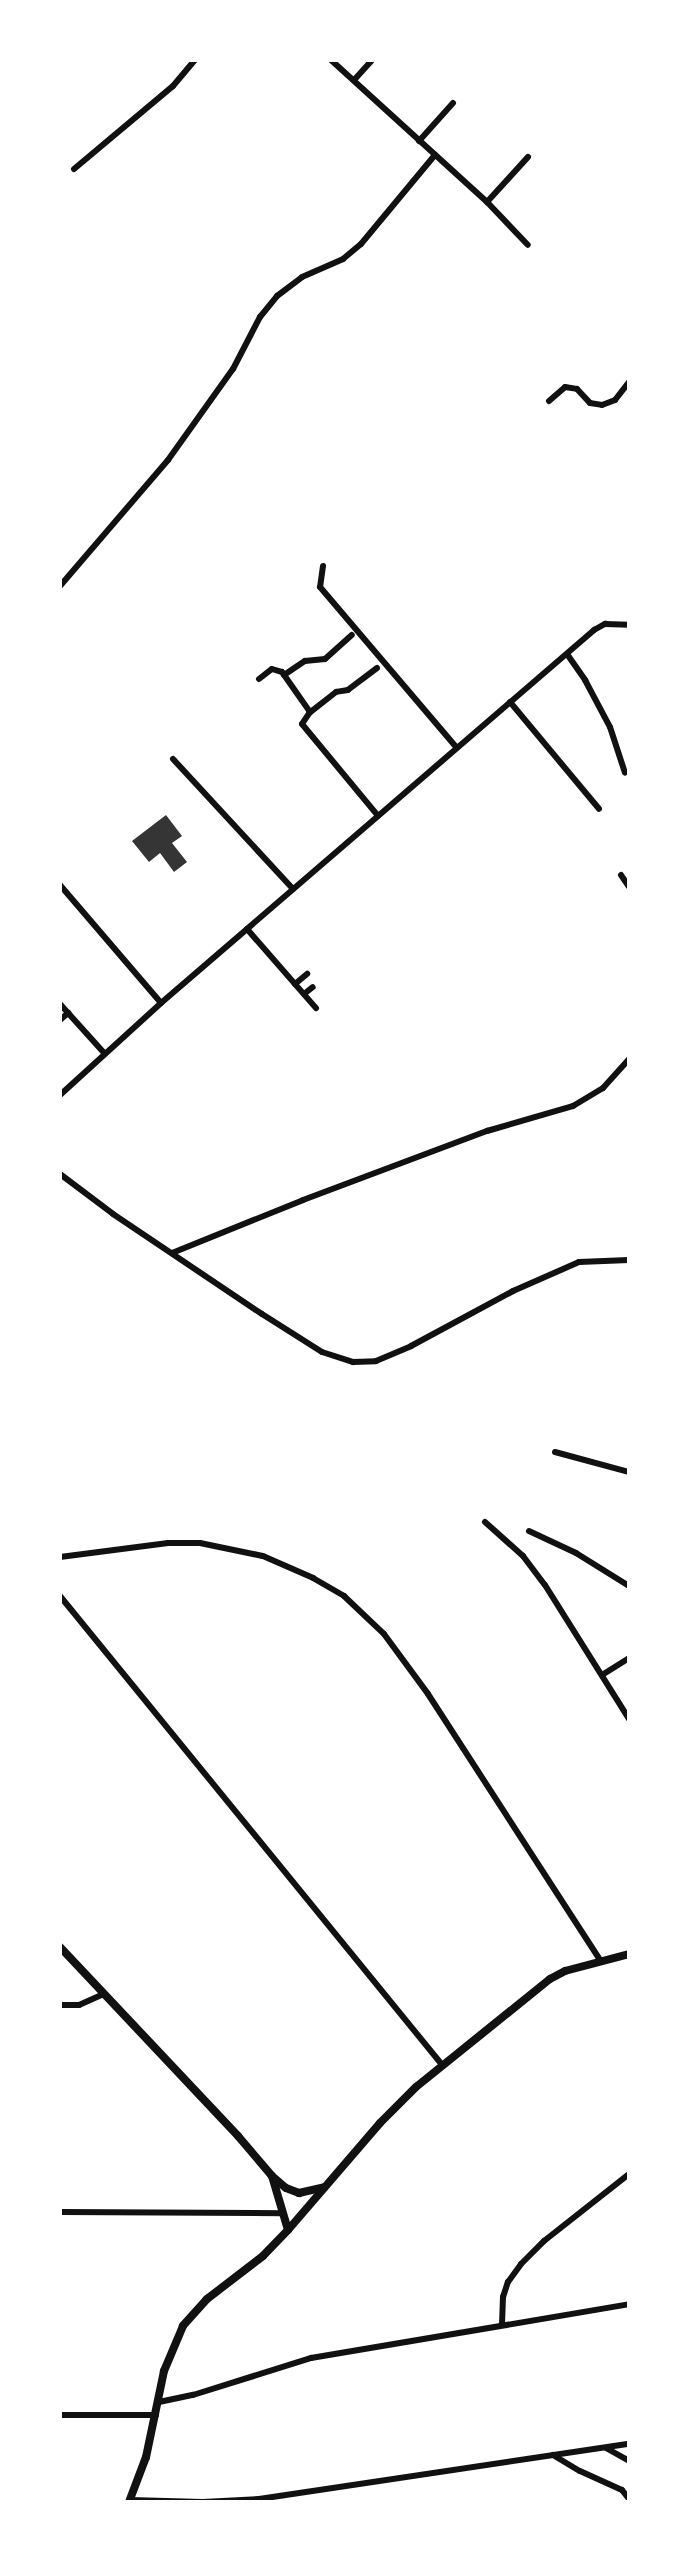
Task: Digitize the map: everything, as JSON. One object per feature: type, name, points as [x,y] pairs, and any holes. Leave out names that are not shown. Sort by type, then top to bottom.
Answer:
[{"type":"main road","points":[[60,1947],[238,2136],[272,2176],[286,2187],[299,2193],[324,2187]]},
{"type":"main road","points":[[130,2501],[146,2457],[168,2360],[183,2326],[207,2299],[263,2256],[288,2230],[272,2176]]},
{"type":"street","points":[[74,169],[173,86],[195,60]]},
{"type":"street","points":[[331,60],[487,202],[528,245]]},
{"type":"street","points":[[354,79],[372,60]]},
{"type":"street","points":[[419,141],[453,103]]},
{"type":"street","points":[[60,586],[168,460],[228,377],[260,317],[277,296],[302,277],[343,259],[362,244],[435,155]]},
{"type":"street","points":[[487,202],[528,157]]},
{"type":"street","points":[[549,401],[565,387],[577,388],[590,403],[602,405],[615,400],[629,382]]},
{"type":"street","points":[[323,566],[320,587],[457,748]]},
{"type":"street","points":[[60,1095],[161,1003],[567,654],[605,624],[629,625]]},
{"type":"street","points":[[284,675],[304,661],[325,659],[352,636]]},
{"type":"street","points":[[567,654],[585,680],[610,727],[625,774]]},
{"type":"street","points":[[377,668],[348,690],[336,692],[303,720],[305,728],[378,816]]},
{"type":"street","points":[[259,679],[272,669],[278,669],[310,712]]},
{"type":"street","points":[[510,702],[600,809]]},
{"type":"street","points":[[173,759],[293,889]]},
{"type":"street","points":[[621,875],[629,887]]},
{"type":"street","points":[[60,885],[161,1003]]},
{"type":"street","points":[[247,929],[316,1008]]},
{"type":"street","points":[[295,984],[307,974]]},
{"type":"street","points":[[304,994],[313,987]]},
{"type":"street","points":[[60,1004],[105,1054]]},
{"type":"street","points":[[60,1020],[68,1013]]},
{"type":"street","points":[[172,1253],[303,1200],[487,1131],[573,1106],[603,1088],[629,1059]]},
{"type":"street","points":[[60,1174],[172,1253],[322,1352],[353,1362],[376,1361],[411,1346],[513,1291],[579,1262],[629,1260]]},
{"type":"street","points":[[555,1452],[629,1472]]},
{"type":"street","points":[[485,1522],[533,1568],[629,1719]]},
{"type":"street","points":[[529,1531],[576,1553],[629,1586]]},
{"type":"street","points":[[60,1557],[168,1543],[200,1543],[263,1556],[313,1578],[344,1596],[384,1634],[428,1694],[601,1961]]},
{"type":"street","points":[[60,1596],[443,2066]]},
{"type":"street","points":[[602,1675],[629,1658]]},
{"type":"street","points":[[288,2230],[380,2123],[416,2087],[550,1979],[565,1971],[629,1954]]},
{"type":"street","points":[[60,2005],[79,2005],[104,1994]]},
{"type":"street","points":[[502,2325],[502,2297],[508,2282],[521,2264],[544,2241],[629,2174]]},
{"type":"street","points":[[60,2212],[282,2212]]},
{"type":"street","points":[[159,2402],[192,2395],[311,2358],[629,2304]]},
{"type":"street","points":[[60,2415],[156,2415]]},
{"type":"street","points":[[130,2501],[203,2502],[259,2499],[629,2444]]},
{"type":"street","points":[[606,2448],[629,2461]]},
{"type":"street","points":[[553,2455],[580,2472],[622,2490],[629,2499]]},
{"type":"building","points":[[166,815],[182,836],[172,843],[187,862],[174,872],[160,853],[149,862],[132,841]]}]
